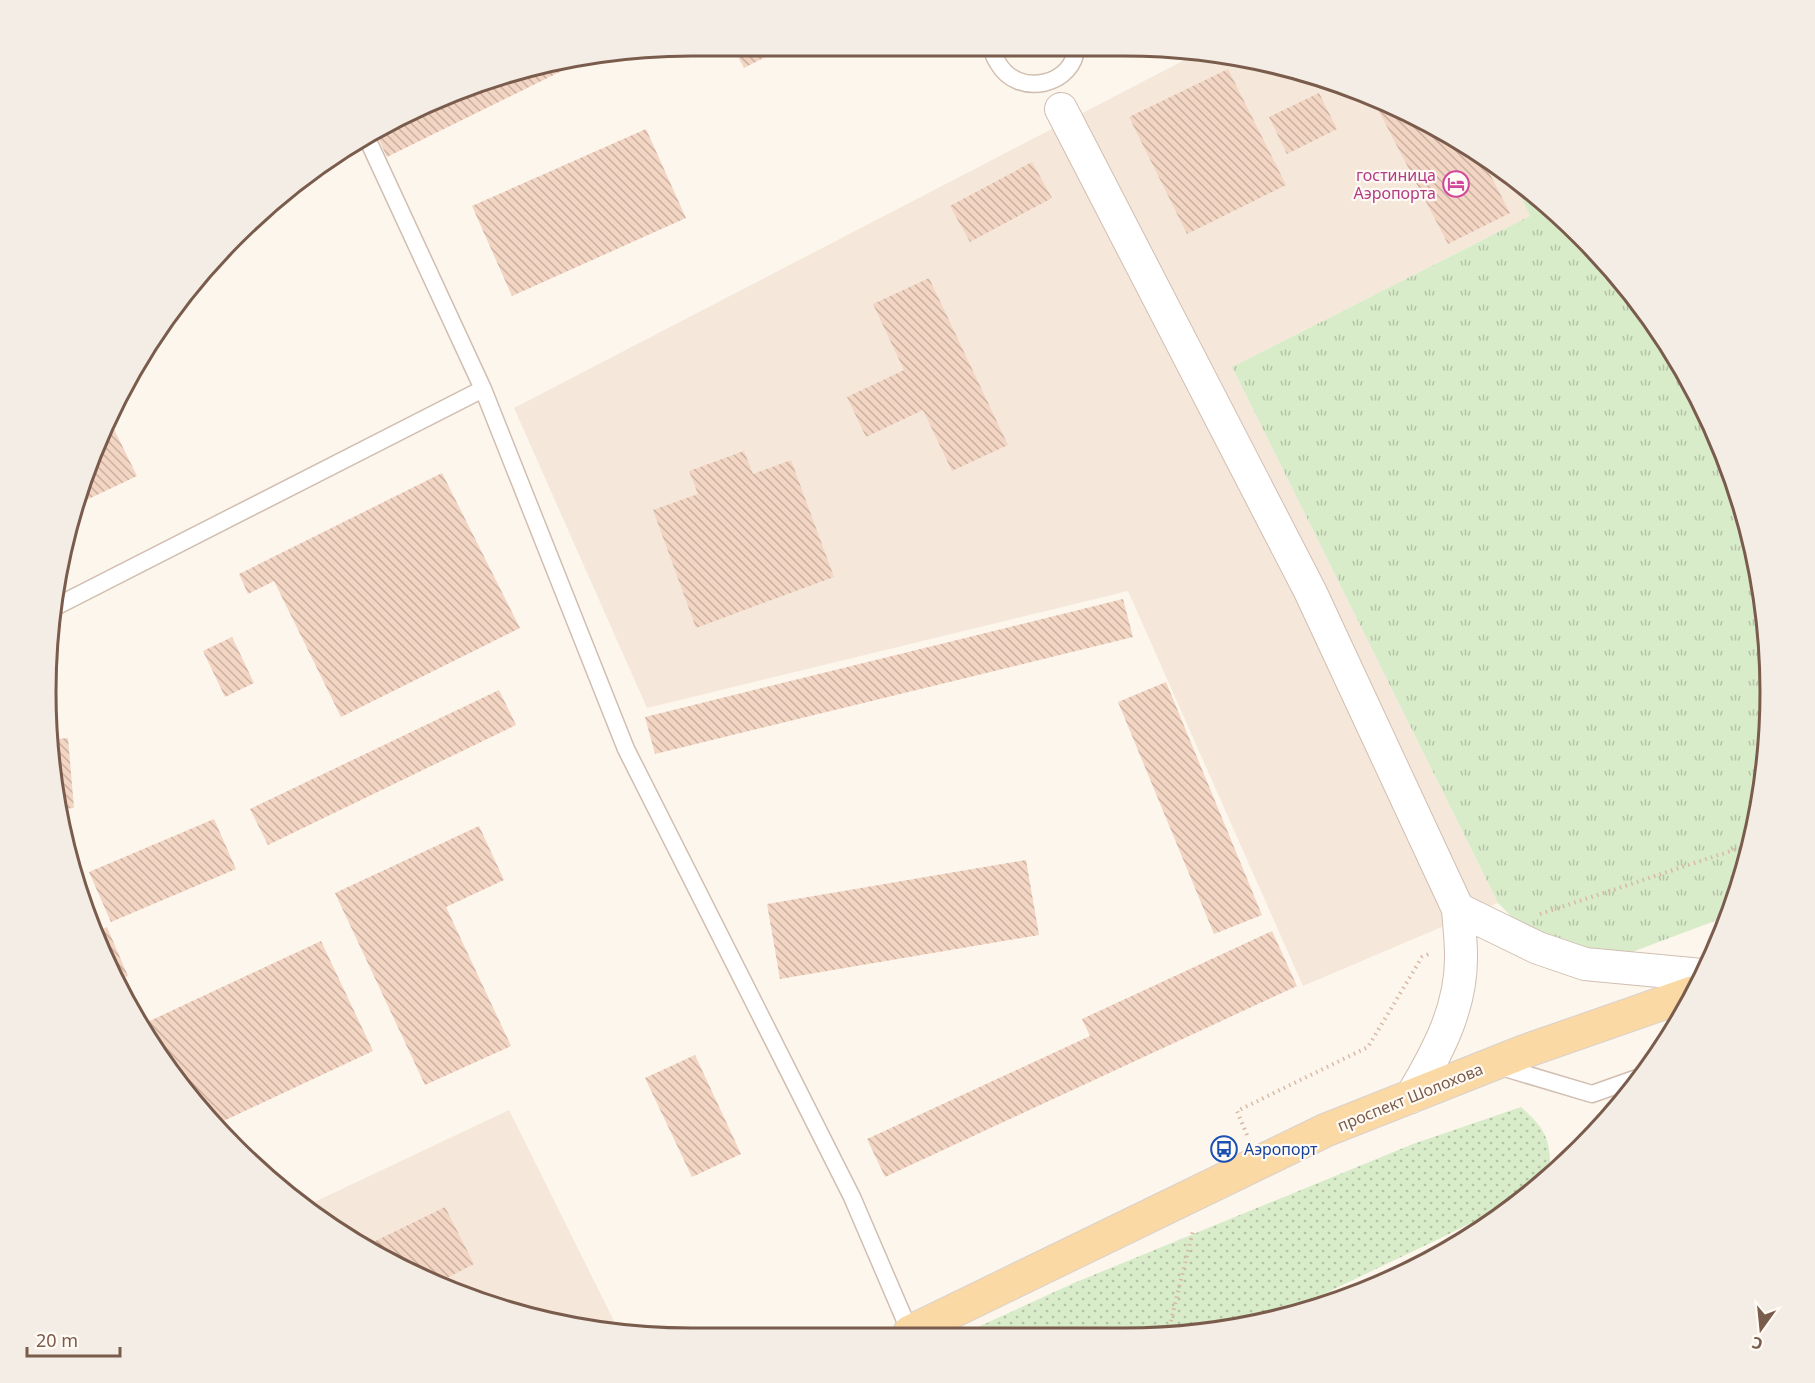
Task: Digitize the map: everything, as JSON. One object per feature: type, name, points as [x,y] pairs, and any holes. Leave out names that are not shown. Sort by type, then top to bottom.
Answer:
[{"type":"main road","name":"проспект Шолохова","points":[[918,1328],[1326,1130],[1493,1064],[1681,997]]},
{"type":"street","points":[[1054,96],[1310,591],[1458,909],[1461,957],[1457,998],[1448,1028],[1433,1060],[1411,1097]]},
{"type":"street","points":[[1458,909],[1538,948],[1584,964],[1693,974]]},
{"type":"lane","points":[[994,56],[1003,72],[1022,84],[1054,96],[1074,56]]},
{"type":"lane","points":[[369,143],[483,389],[626,749],[852,1197],[908,1328]]},
{"type":"lane","points":[[62,604],[483,389]]},
{"type":"lane","points":[[1493,1064],[1592,1094],[1625,1082]]},
{"type":"path","points":[[1237,1111],[1368,1047]]},
{"type":"path","points":[[1170,1326],[1203,1191]]},
{"type":"shaded area","points":[[1186,59],[1248,68],[1288,77],[1328,89],[1405,121],[1442,141],[1511,187],[1520,194],[1530,216],[1232,367],[1498,903],[1303,986],[1128,591],[647,708],[514,408]]},
{"type":"shaded area","points":[[509,1110],[614,1321],[567,1315],[527,1306],[448,1279],[373,1242],[313,1203]]},
{"type":"green space","points":[[1520,194],[1543,213],[1602,272],[1652,338],[1674,374],[1694,410],[1726,487],[1738,527],[1754,608],[1760,692],[1754,775],[1738,856],[1726,896],[1717,920],[1632,952],[1579,954],[1520,925],[1498,903],[1232,367],[1530,216]]},
{"type":"green space","points":[[1521,1107],[1536,1122],[1545,1136],[1550,1164],[1511,1196],[1478,1219],[1316,1297],[1288,1306],[1207,1322],[1165,1326],[976,1328],[1074,1283],[1413,1144]]},
{"type":"building","points":[[738,56],[767,56],[744,68]]},
{"type":"building","points":[[568,68],[387,157],[378,138],[410,121],[487,89]]},
{"type":"building","points":[[1228,69],[1286,185],[1187,234],[1129,117]]},
{"type":"building","points":[[1319,93],[1337,129],[1287,154],[1269,117]]},
{"type":"building","name":"гостиница Аэропорта","points":[[1378,109],[1442,141],[1488,171],[1510,213],[1448,244]]},
{"type":"building","points":[[646,129],[686,218],[512,296],[472,206]]},
{"type":"building","points":[[1032,162],[1052,198],[970,242],[950,206]]},
{"type":"building","points":[[929,278],[1008,445],[952,471],[923,410],[866,437],[847,397],[904,370],[873,304]]},
{"type":"building","points":[[113,428],[137,476],[85,501]]},
{"type":"building","points":[[744,451],[753,474],[791,460],[834,577],[696,628],[653,510],[698,494],[689,471]]},
{"type":"building","points":[[442,473],[520,628],[341,717],[274,581],[248,594],[239,574]]},
{"type":"building","points":[[1123,599],[1133,637],[655,754],[645,717]]},
{"type":"building","points":[[232,637],[254,683],[225,697],[203,651]]},
{"type":"building","points":[[1166,682],[1262,915],[1214,934],[1118,702]]},
{"type":"building","points":[[499,690],[516,725],[268,845],[250,809]]},
{"type":"building","points":[[68,738],[74,808],[67,809],[58,739]]},
{"type":"building","points":[[214,819],[236,869],[111,922],[89,872]]},
{"type":"building","points":[[479,826],[504,880],[446,907],[511,1046],[425,1085],[335,893]]},
{"type":"building","points":[[1026,860],[1039,935],[780,979],[767,904]]},
{"type":"building","points":[[107,927],[128,976],[124,978],[102,929]]},
{"type":"building","points":[[1272,931],[1297,986],[885,1177],[867,1139],[1090,1036],[1082,1019]]},
{"type":"building","points":[[321,941],[373,1051],[223,1121],[187,1079],[148,1022]]},
{"type":"building","points":[[695,1055],[741,1154],[692,1177],[645,1078]]},
{"type":"building","points":[[445,1207],[474,1264],[446,1278],[373,1242]]},
{"type":"place","name":"гостиница Аэропорта","points":[[1456,184]]},
{"type":"place","name":"Аэропорт","points":[[1224,1149]]}]
